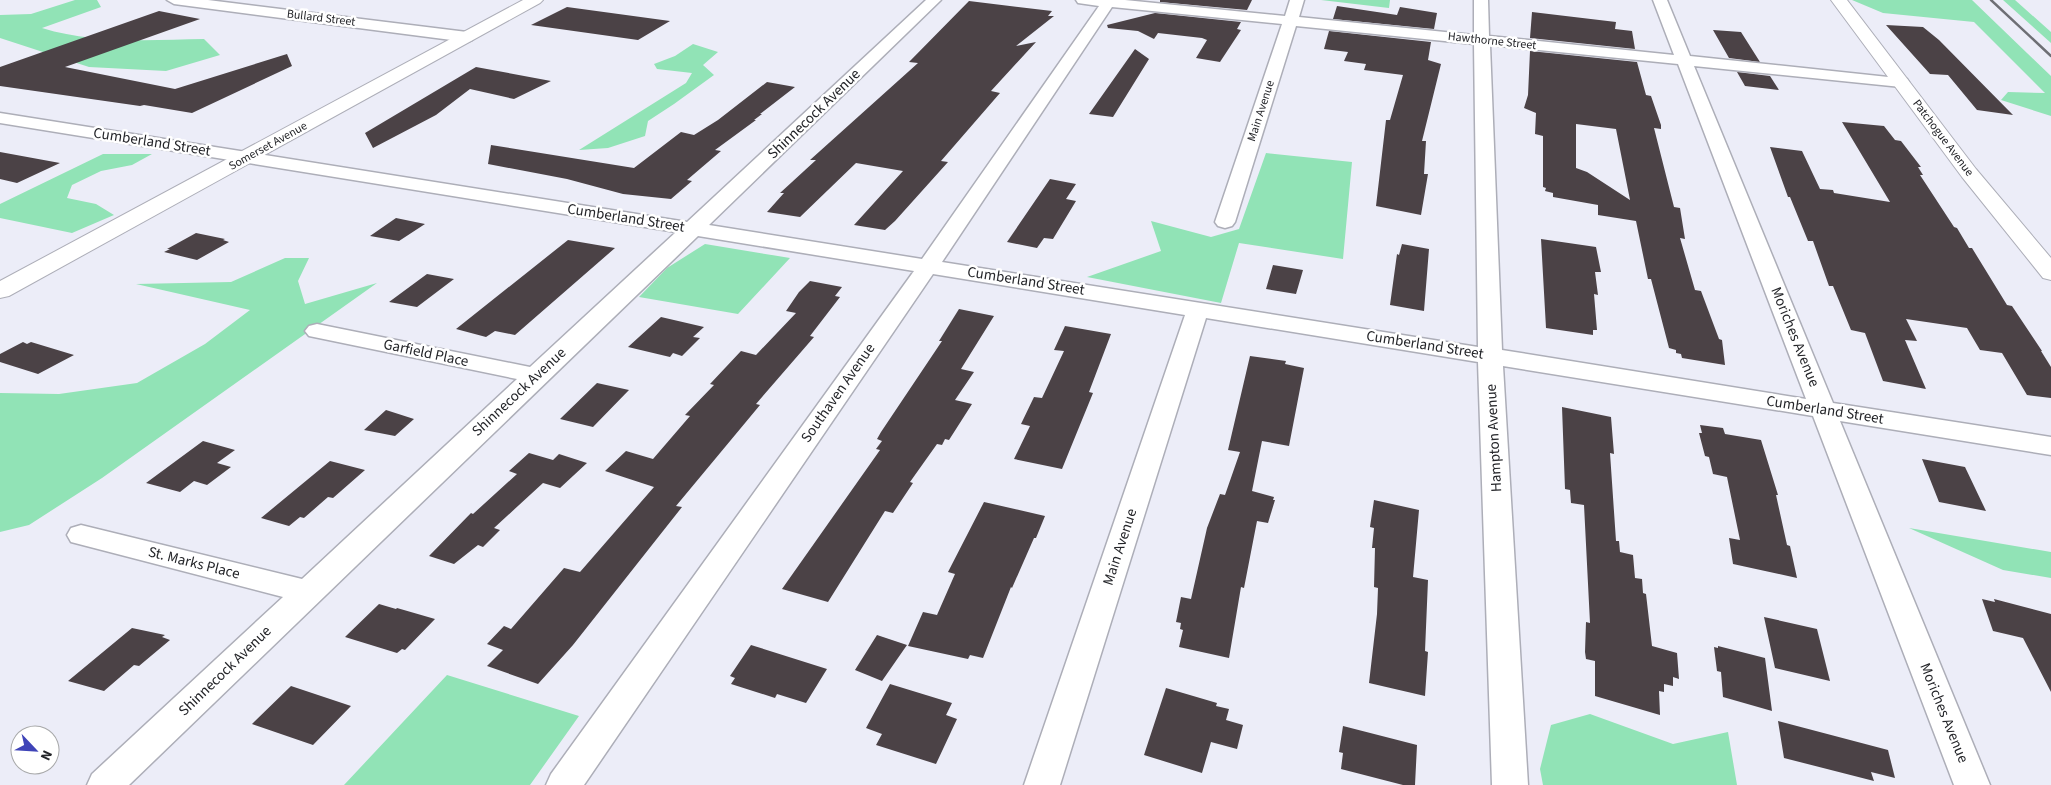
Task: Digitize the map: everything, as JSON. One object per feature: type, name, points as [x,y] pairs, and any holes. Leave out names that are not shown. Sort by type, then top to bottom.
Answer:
[{"type":"street","name":"Bullard Street","points":[[174,0],[466,37]]},
{"type":"street","name":"Somerset Avenue","points":[[0,292],[535,0]]},
{"type":"street","name":"Shinnecock Avenue","points":[[105,785],[934,0]]},
{"type":"street","name":"Hawthorne Street","points":[[1083,0],[1109,1],[1901,82]]},
{"type":"street","name":"Main Avenue","points":[[1225,222],[1297,0]]},
{"type":"street","name":"Hampton Avenue","points":[[1481,0],[1490,356],[1510,785]]},
{"type":"street","name":"Moriches Avenue","points":[[1660,0],[1972,785]]},
{"type":"street","name":"Patchogue Avenue","points":[[1839,0],[1969,172],[2051,273]]},
{"type":"street","name":"Southaven Avenue","points":[[564,785],[928,266],[1109,1]]},
{"type":"street","name":"Cumberland Street","points":[[0,118],[2051,446]]},
{"type":"street","name":"Main Avenue","points":[[1042,785],[1198,309]]},
{"type":"street","name":"Garfield Place","points":[[317,331],[536,376]]},
{"type":"street","name":"St. Marks Place","points":[[80,535],[308,592]]},
{"type":"green space","points":[[75,0],[97,0],[101,7],[42,28],[81,37],[102,39],[204,39],[220,55],[166,71],[89,67],[0,38],[0,15],[31,14]]},
{"type":"green space","points":[[1321,0],[1390,0],[1389,8]]},
{"type":"green space","points":[[1852,0],[1972,0],[2051,76],[2051,116],[2001,100],[2008,92],[2045,93],[1974,22],[1883,13]]},
{"type":"green space","points":[[2003,0],[2015,0],[2051,32],[2051,43]]},
{"type":"green space","points":[[693,44],[718,52],[703,65],[714,75],[648,121],[645,136],[608,148],[579,150],[686,83],[692,73],[657,69],[654,64],[675,56]]},
{"type":"green space","points":[[1266,153],[1352,162],[1343,259],[1239,243],[1221,303],[1087,277],[1161,251],[1151,221],[1211,237],[1239,229]]},
{"type":"green space","points":[[103,154],[152,154],[132,165],[101,171],[72,185],[67,198],[96,204],[114,215],[72,233],[0,218],[0,204]]},
{"type":"green space","points":[[705,244],[790,258],[738,314],[639,297],[667,268]]},
{"type":"green space","points":[[285,258],[309,258],[298,281],[305,304],[377,283],[102,478],[29,525],[0,532],[0,393],[59,394],[137,383],[205,344],[250,310],[136,284],[231,282]]},
{"type":"green space","points":[[1909,528],[2051,552],[2051,578],[2003,570]]},
{"type":"green space","points":[[447,675],[579,716],[530,785],[344,785]]},
{"type":"green space","points":[[1590,714],[1673,744],[1728,732],[1737,785],[1543,785],[1540,769],[1551,725]]},
{"type":"building","points":[[1160,0],[1252,0],[1247,10],[1160,2]]},
{"type":"building","points":[[969,1],[1052,11],[1048,16],[1054,16],[1016,46],[1036,42],[991,91],[1000,93],[941,161],[948,162],[895,221],[885,230],[854,225],[903,171],[856,163],[800,217],[767,212],[784,193],[780,193],[816,160],[810,160],[918,63],[909,62]]},
{"type":"building","points":[[1337,6],[1397,15],[1400,7],[1437,13],[1434,29],[1333,19]]},
{"type":"building","points":[[567,7],[670,21],[638,40],[531,25]]},
{"type":"building","points":[[159,11],[200,19],[65,67],[175,89],[287,54],[292,66],[192,113],[0,86],[0,67]]},
{"type":"building","points":[[1532,12],[1616,22],[1615,29],[1632,31],[1635,49],[1530,38]]},
{"type":"building","points":[[1155,13],[1241,22],[1237,29],[1241,30],[1220,62],[1196,58],[1207,40],[1202,38],[1158,33],[1154,39],[1138,31],[1108,28],[1107,25]]},
{"type":"building","points":[[1886,25],[1923,27],[1939,40],[2013,115],[1977,110],[1948,75],[1930,74]]},
{"type":"building","points":[[1713,30],[1741,32],[1760,62],[1729,58]]},
{"type":"building","points":[[1329,31],[1431,42],[1428,60],[1441,64],[1422,141],[1426,141],[1424,174],[1428,174],[1421,215],[1376,206],[1386,120],[1390,120],[1403,75],[1364,70],[1366,64],[1344,61],[1348,52],[1324,49]]},
{"type":"building","points":[[1135,49],[1149,59],[1113,117],[1089,114]]},
{"type":"building","points":[[1530,51],[1637,62],[1646,95],[1651,96],[1661,125],[1661,129],[1654,128],[1674,207],[1680,208],[1685,239],[1680,238],[1695,290],[1701,291],[1719,339],[1722,340],[1725,365],[1682,358],[1681,354],[1676,353],[1676,350],[1669,348],[1651,279],[1648,279],[1636,221],[1598,215],[1598,205],[1553,197],[1553,193],[1545,191],[1546,188],[1543,187],[1543,136],[1535,134],[1536,113],[1524,108],[1528,95]],"holes":[[[1576,124],[1616,129],[1630,200],[1587,172],[1576,168]]]},
{"type":"building","points":[[476,67],[551,81],[514,99],[470,89],[436,115],[373,148],[365,133]]},
{"type":"building","points":[[1737,72],[1770,76],[1779,90],[1745,86]]},
{"type":"building","points":[[767,82],[795,87],[754,120],[756,120],[715,150],[721,151],[687,180],[692,181],[671,199],[623,194],[567,179],[488,164],[491,145],[634,168],[681,132],[694,135],[718,120]]},
{"type":"building","points":[[1842,122],[1884,126],[1895,140],[1901,141],[1921,167],[1918,167],[1923,175],[1920,175],[1954,227],[1957,228],[1969,248],[1972,248],[2007,305],[2012,306],[2042,351],[2051,367],[2051,398],[2027,395],[2002,353],[1980,350],[1967,328],[1906,319],[1917,341],[1905,340],[1926,389],[1883,381],[1865,333],[1851,330],[1833,286],[1829,286],[1813,241],[1808,241],[1790,197],[1788,197],[1770,147],[1802,151],[1820,189],[1890,202]]},
{"type":"building","points":[[0,152],[60,163],[17,183],[0,179]]},
{"type":"building","points":[[1050,179],[1076,184],[1066,199],[1076,201],[1053,239],[1044,238],[1037,248],[1007,242]]},
{"type":"building","points":[[396,218],[425,224],[399,241],[370,236]]},
{"type":"building","points":[[196,233],[225,239],[223,240],[229,242],[197,260],[164,252],[170,249],[167,249]]},
{"type":"building","points":[[1541,239],[1596,247],[1601,272],[1595,272],[1598,295],[1594,294],[1597,330],[1593,330],[1593,335],[1546,328]]},
{"type":"building","points":[[568,240],[615,248],[515,335],[495,331],[486,337],[456,329]]},
{"type":"building","points":[[1402,244],[1429,249],[1424,311],[1390,305],[1397,254],[1399,255]]},
{"type":"building","points":[[1273,265],[1303,270],[1296,294],[1266,289]]},
{"type":"building","points":[[427,274],[454,279],[417,307],[389,302]]},
{"type":"building","points":[[810,281],[842,287],[835,296],[840,297],[810,336],[814,337],[756,404],[760,405],[676,506],[682,507],[573,645],[538,684],[487,666],[503,650],[487,644],[504,626],[511,629],[564,568],[580,572],[654,487],[605,471],[626,451],[653,459],[690,416],[685,415],[714,385],[710,384],[741,351],[756,355],[796,313],[786,311],[799,292]]},
{"type":"building","points":[[959,309],[994,316],[961,369],[974,372],[955,400],[972,404],[949,440],[945,439],[942,445],[937,444],[910,482],[913,483],[893,513],[885,511],[828,602],[782,589],[880,450],[876,449],[882,441],[877,439],[942,341],[939,341]]},
{"type":"building","points":[[661,317],[704,327],[693,337],[700,338],[682,356],[673,353],[670,357],[628,347]]},
{"type":"building","points":[[1065,326],[1111,334],[1089,392],[1093,393],[1062,469],[1014,459],[1030,426],[1021,424],[1034,397],[1042,398],[1064,351],[1054,350]]},
{"type":"building","points":[[23,342],[27,344],[31,342],[74,355],[38,374],[0,362],[0,354]]},
{"type":"building","points":[[1250,356],[1286,361],[1285,364],[1304,368],[1289,446],[1262,441],[1252,491],[1274,497],[1273,500],[1275,500],[1268,523],[1257,521],[1244,588],[1241,587],[1229,658],[1179,647],[1183,630],[1180,629],[1181,623],[1176,622],[1181,597],[1191,599],[1207,528],[1220,494],[1225,495],[1240,452],[1228,450]]},
{"type":"building","points":[[597,383],[629,390],[593,427],[560,419]]},
{"type":"building","points":[[1562,407],[1611,417],[1614,454],[1610,453],[1616,541],[1619,541],[1620,552],[1633,555],[1635,578],[1642,579],[1643,593],[1646,594],[1652,646],[1677,653],[1679,679],[1673,677],[1673,686],[1664,684],[1664,692],[1659,691],[1660,715],[1595,696],[1595,661],[1586,659],[1585,652],[1586,622],[1590,623],[1584,505],[1571,503],[1570,490],[1565,489]]},
{"type":"building","points":[[386,410],[414,419],[395,436],[364,430]]},
{"type":"building","points":[[1700,425],[1723,428],[1725,434],[1761,440],[1778,495],[1776,495],[1787,545],[1790,546],[1797,578],[1733,564],[1729,538],[1740,540],[1727,477],[1713,474],[1709,457],[1705,456],[1699,433],[1702,433]]},
{"type":"building","points":[[203,441],[235,450],[217,463],[231,467],[207,485],[194,481],[180,492],[146,483]]},
{"type":"building","points":[[529,453],[553,460],[559,454],[587,463],[560,488],[543,483],[494,528],[500,530],[483,547],[478,545],[454,564],[429,556],[471,513],[473,514],[517,474],[509,471]]},
{"type":"building","points":[[1922,459],[1965,467],[1986,511],[1939,502]]},
{"type":"building","points":[[330,461],[365,470],[333,498],[328,497],[304,518],[300,517],[289,526],[261,518]]},
{"type":"building","points":[[1374,500],[1419,510],[1413,577],[1428,580],[1425,651],[1428,652],[1425,696],[1369,683],[1378,588],[1374,587],[1375,548],[1372,548],[1374,528],[1370,527]]},
{"type":"building","points":[[984,502],[1045,516],[1011,587],[983,658],[970,655],[968,659],[908,646],[923,612],[937,615],[955,574],[948,572]]},
{"type":"building","points":[[1982,599],[1995,602],[1994,599],[2051,614],[2051,692],[2023,638],[1993,631]]},
{"type":"building","points":[[379,604],[435,619],[405,650],[402,649],[397,653],[345,637]]},
{"type":"building","points":[[1764,617],[1817,629],[1830,681],[1775,668]]},
{"type":"building","points":[[132,628],[165,635],[162,637],[170,640],[139,666],[134,665],[104,691],[68,681]]},
{"type":"building","points":[[877,635],[907,645],[882,681],[855,670]]},
{"type":"building","points":[[751,645],[827,669],[806,703],[777,694],[775,698],[731,684],[735,678],[730,676]]},
{"type":"building","points":[[1718,646],[1765,658],[1772,711],[1723,697],[1721,672],[1717,671],[1714,647],[1718,648]]},
{"type":"building","points":[[890,684],[952,703],[946,715],[957,719],[936,764],[876,745],[882,734],[866,728]]},
{"type":"building","points":[[291,686],[351,706],[313,745],[252,724]]},
{"type":"building","points":[[1166,688],[1217,703],[1216,706],[1229,709],[1226,720],[1243,725],[1237,749],[1211,742],[1202,773],[1144,755]]},
{"type":"building","points":[[1778,721],[1888,750],[1895,778],[1871,772],[1874,781],[1784,758]]},
{"type":"building","points":[[1343,726],[1417,745],[1415,785],[1403,785],[1341,769],[1343,753],[1339,752]]},
{"type":"railway","points":[[1991,0],[2051,56]]}]
